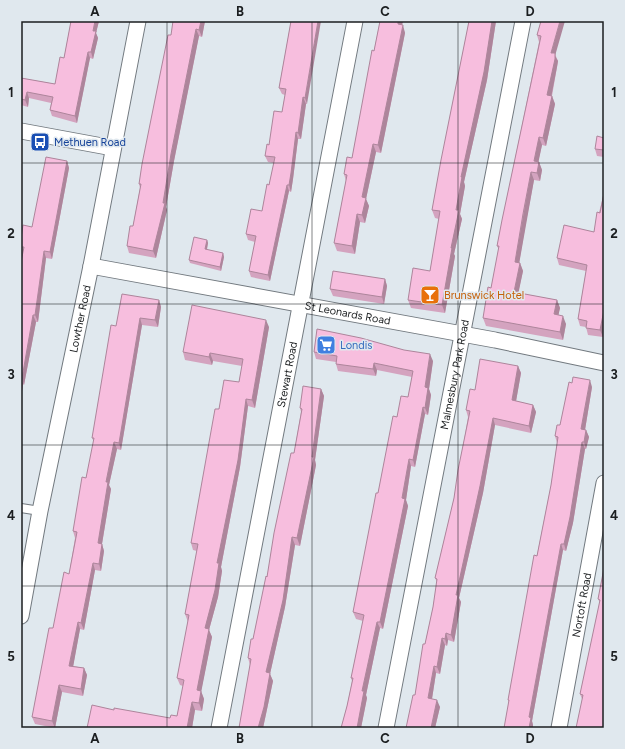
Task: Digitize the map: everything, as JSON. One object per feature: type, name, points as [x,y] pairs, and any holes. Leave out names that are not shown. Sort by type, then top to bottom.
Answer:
[{"type":"street","name":"Lowther Road","points":[[21,616],[40,511],[91,266],[138,21]]},
{"type":"street","name":"Stewart Road","points":[[219,728],[299,305],[355,21]]},
{"type":"street","name":"Malmesbury Park Road","points":[[386,728],[523,21]]},
{"type":"street","points":[[21,131],[113,148]]},
{"type":"street","name":"St Leonards Road","points":[[91,266],[461,336],[495,340],[604,363]]},
{"type":"street","name":"Nortoft Road","points":[[559,728],[604,483]]},
{"type":"lane","points":[[21,508],[40,511]]},
{"type":"building","points":[[71,21],[95,21],[93,31],[96,31],[91,52],[88,52],[75,116],[50,110],[53,97],[27,92],[25,100],[21,99],[21,78],[55,84],[60,57],[64,58]]},
{"type":"building","points":[[173,21],[201,21],[199,30],[196,29],[171,154],[163,203],[165,203],[153,251],[127,246],[130,226],[133,226],[141,184],[139,184],[142,164],[168,35],[171,35]]},
{"type":"building","points":[[291,21],[318,21],[305,98],[303,97],[298,133],[296,132],[289,185],[287,185],[268,275],[249,271],[256,236],[246,234],[251,209],[262,211],[267,184],[269,185],[275,157],[265,156],[267,144],[269,145],[274,111],[282,112],[286,89],[279,88]]},
{"type":"building","points":[[380,21],[398,21],[398,24],[403,25],[378,145],[373,144],[362,197],[366,198],[362,215],[357,214],[352,246],[334,243],[347,175],[344,174],[347,157],[352,158],[372,50],[374,51]]},
{"type":"building","points":[[469,21],[492,21],[484,72],[461,177],[456,210],[459,210],[442,305],[408,300],[413,268],[430,271],[440,211],[432,210]]},
{"type":"building","points":[[541,21],[560,21],[551,53],[555,53],[555,59],[547,95],[552,96],[543,138],[539,137],[534,161],[539,162],[537,173],[531,172],[515,262],[520,263],[514,292],[557,300],[554,314],[563,316],[560,332],[483,318],[488,287],[491,288],[502,220],[541,36],[537,35]]},
{"type":"building","points":[[597,136],[604,138],[604,150],[595,149]]},
{"type":"building","points":[[46,157],[67,161],[50,252],[44,251],[35,315],[33,315],[22,378],[21,262],[24,247],[21,247],[21,238],[23,225],[32,227]]},
{"type":"building","points":[[604,193],[604,310],[600,330],[586,328],[587,321],[578,319],[587,265],[557,258],[564,225],[594,232],[597,212],[600,213]]},
{"type":"building","points":[[194,237],[207,240],[205,249],[223,253],[220,267],[189,260]]},
{"type":"building","points":[[333,271],[385,279],[382,297],[330,289]]},
{"type":"building","points":[[122,294],[159,300],[155,320],[140,318],[119,443],[114,442],[106,482],[108,482],[98,543],[102,544],[99,564],[93,563],[81,623],[78,622],[69,666],[84,668],[81,689],[59,685],[52,721],[32,717],[49,628],[53,628],[64,572],[69,574],[77,532],[73,531],[82,477],[86,478],[94,438],[92,438],[111,325],[116,326]]},
{"type":"building","points":[[192,305],[266,320],[252,400],[246,399],[238,460],[217,563],[219,563],[215,590],[205,628],[209,629],[197,690],[201,691],[199,703],[192,702],[187,728],[87,728],[92,705],[114,710],[114,708],[170,718],[171,715],[177,716],[184,680],[177,678],[189,615],[185,614],[198,544],[191,543],[215,409],[219,409],[224,380],[239,382],[243,359],[210,353],[209,357],[183,352]]},
{"type":"building","points":[[317,329],[361,338],[404,350],[430,354],[425,387],[428,388],[425,408],[423,407],[413,460],[409,459],[402,498],[405,499],[380,622],[377,622],[362,691],[364,691],[357,728],[341,728],[353,678],[351,678],[364,615],[353,612],[376,493],[378,493],[393,416],[397,417],[401,396],[408,397],[413,371],[374,363],[373,369],[336,364],[337,356],[314,352]]},
{"type":"building","points":[[480,359],[518,366],[512,400],[533,405],[529,426],[493,418],[456,595],[458,595],[451,635],[446,633],[445,639],[442,638],[437,667],[434,666],[428,698],[437,700],[431,728],[406,728],[413,695],[415,695],[423,644],[425,644],[433,607],[437,579],[435,578],[454,498],[470,411],[466,410],[470,389],[475,390]]},
{"type":"building","points":[[573,377],[590,380],[581,429],[586,430],[584,442],[582,442],[570,517],[564,544],[561,544],[529,717],[531,718],[529,728],[504,728],[534,555],[537,556],[551,485],[558,437],[555,436],[557,425],[560,425],[569,382],[572,383]]},
{"type":"building","points":[[303,386],[321,389],[312,457],[314,457],[297,538],[292,537],[283,600],[266,672],[270,673],[264,707],[258,728],[239,728],[251,659],[248,658],[251,639],[253,639],[266,576],[267,577],[274,533],[291,453],[294,453],[302,409],[300,408]]},
{"type":"building","points":[[604,568],[604,728],[576,728],[583,695],[580,694],[600,600],[598,599]]},
{"type":"place","name":"Methuen Road","points":[[40,142]]},
{"type":"place","name":"Brunswick Hotel","points":[[430,295]]},
{"type":"place","name":"Londis","points":[[326,345]]}]
